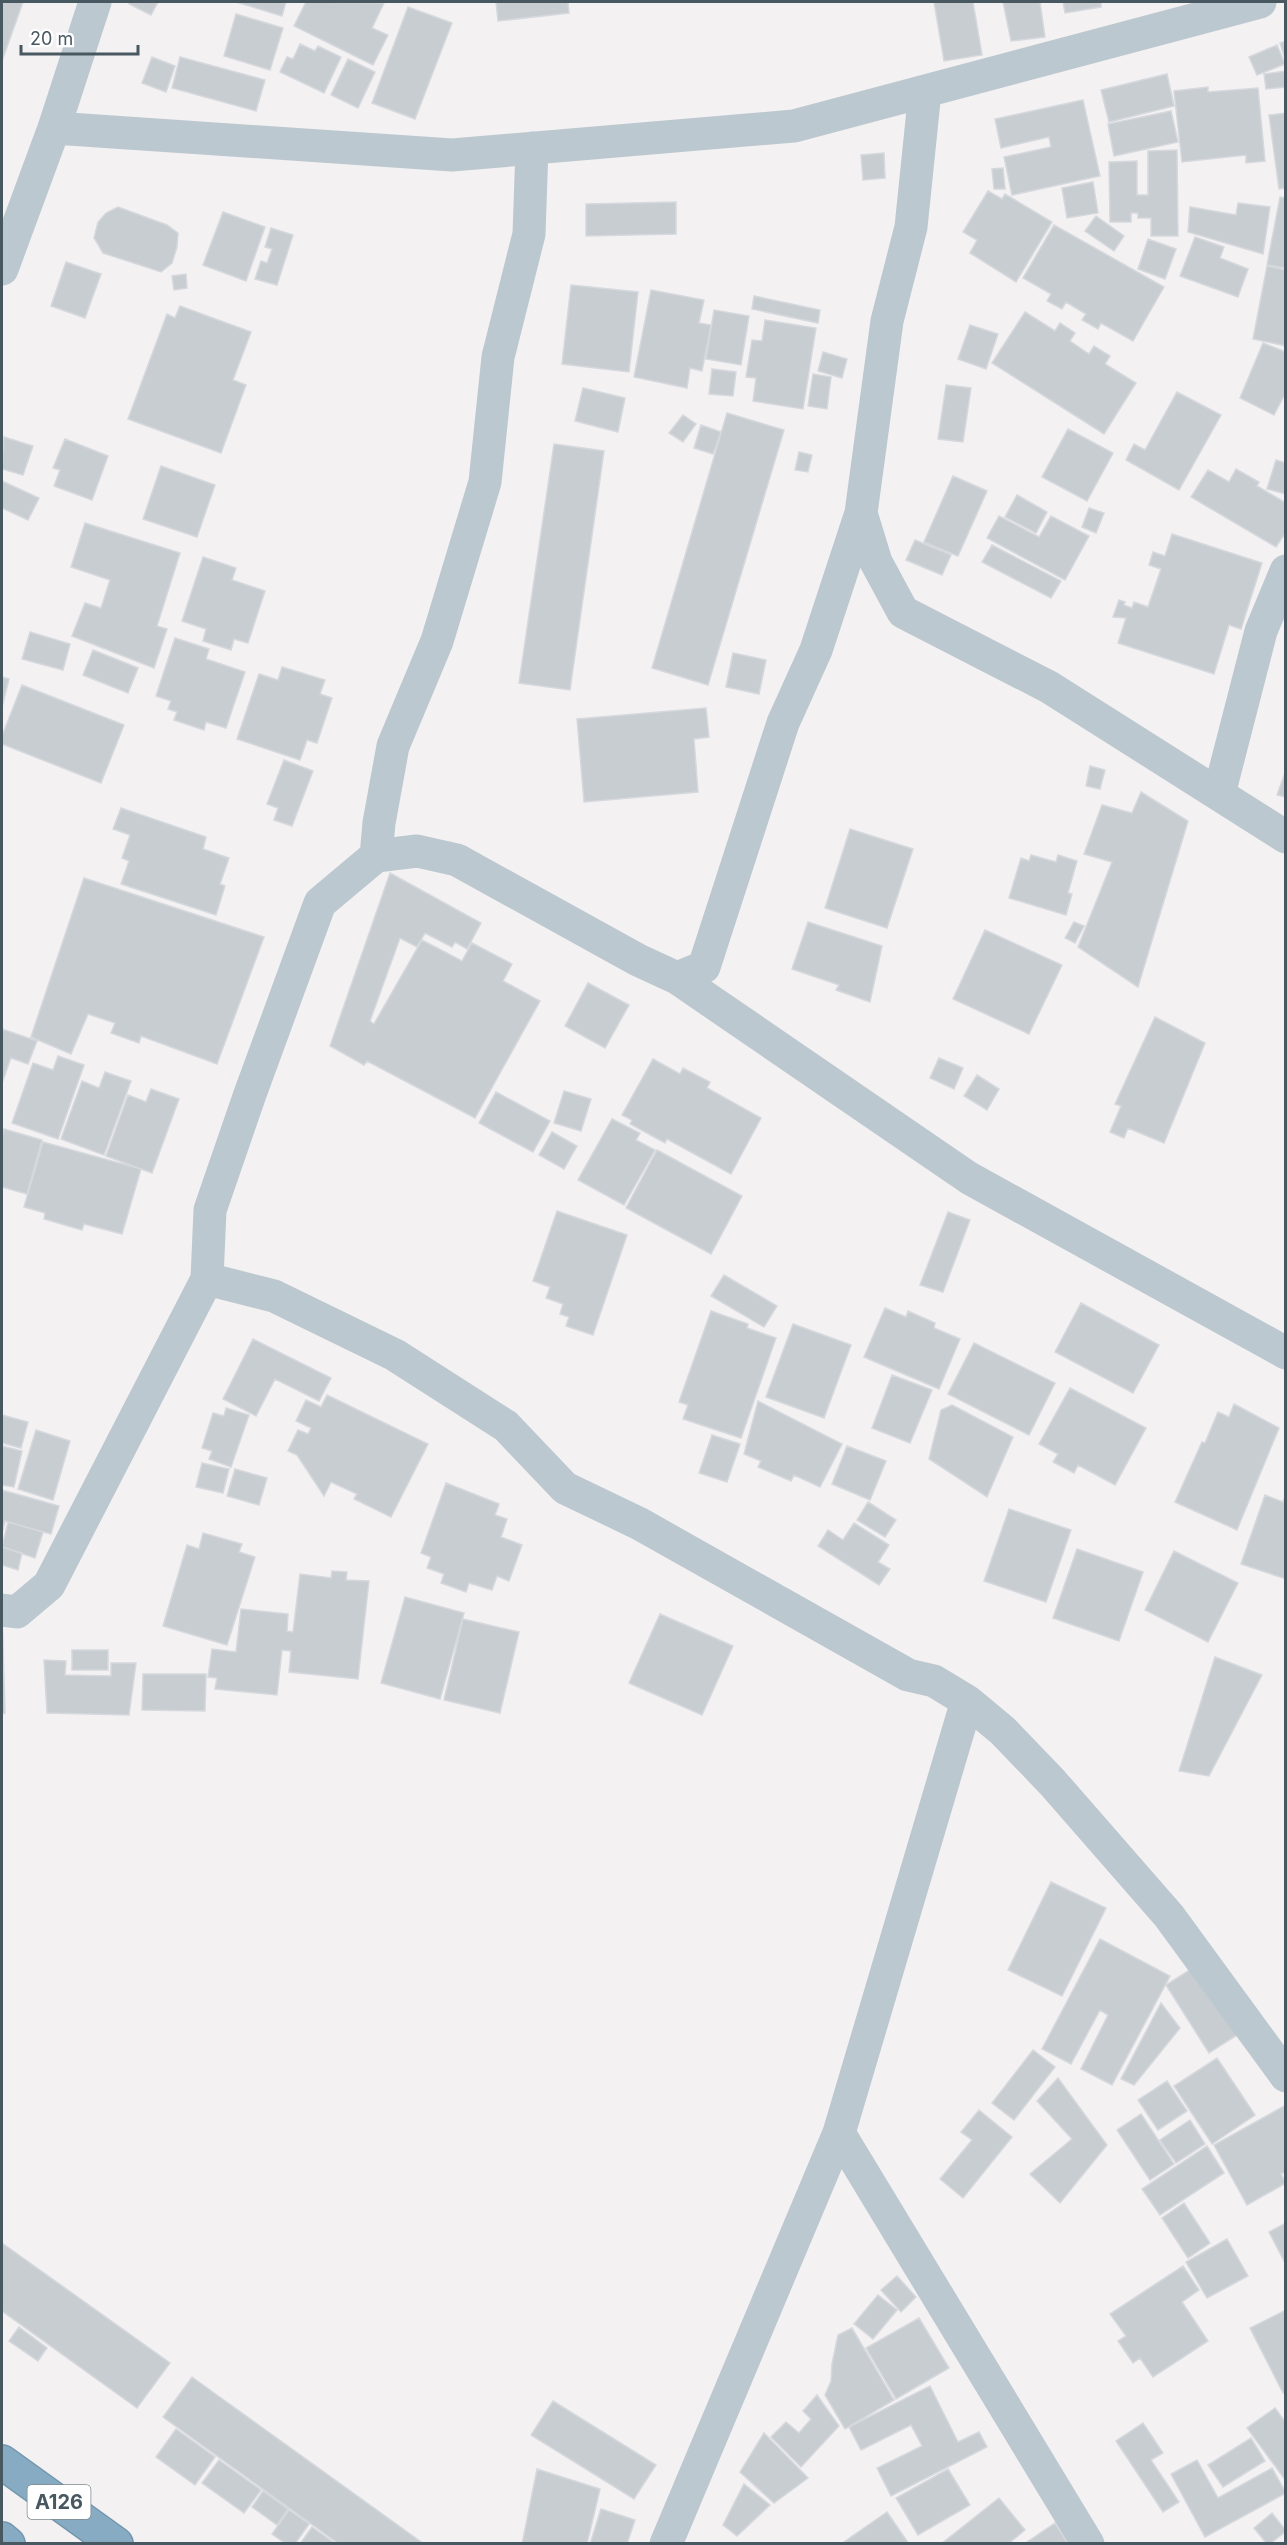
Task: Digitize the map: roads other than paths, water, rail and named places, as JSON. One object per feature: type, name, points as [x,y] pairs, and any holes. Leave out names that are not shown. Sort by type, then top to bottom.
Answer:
[{"type":"highway","name":"A126","points":[[2,2462],[116,2544]]},
{"type":"highway","name":"A126","points":[[2,2539],[8,2544]]},
{"type":"street","points":[[2,269],[54,128],[95,2]]},
{"type":"street","points":[[54,128],[452,155],[794,126],[1260,2]]},
{"type":"street","points":[[677,978],[704,967],[783,723],[816,650],[861,513],[887,321],[911,227],[925,91]]},
{"type":"street","points":[[376,856],[379,823],[393,746],[437,641],[484,482],[498,357],[530,234],[532,148]]},
{"type":"street","points":[[861,513],[876,562],[903,612],[1050,687],[1286,837]]},
{"type":"street","points":[[1219,794],[1261,631],[1286,571]]},
{"type":"street","points":[[2,1610],[17,1612],[49,1585],[207,1279],[210,1210],[249,1094],[320,903],[376,856],[417,851],[457,860],[638,960],[677,978],[969,1178],[1286,1353]]},
{"type":"street","points":[[207,1279],[274,1296],[395,1355],[506,1426],[565,1488],[640,1524],[908,1676],[934,1681],[966,1701],[1003,1731],[1052,1782],[1169,1916],[1286,2076]]},
{"type":"street","points":[[666,2544],[838,2133],[966,1701]]},
{"type":"street","points":[[838,2133],[1088,2544]]}]
